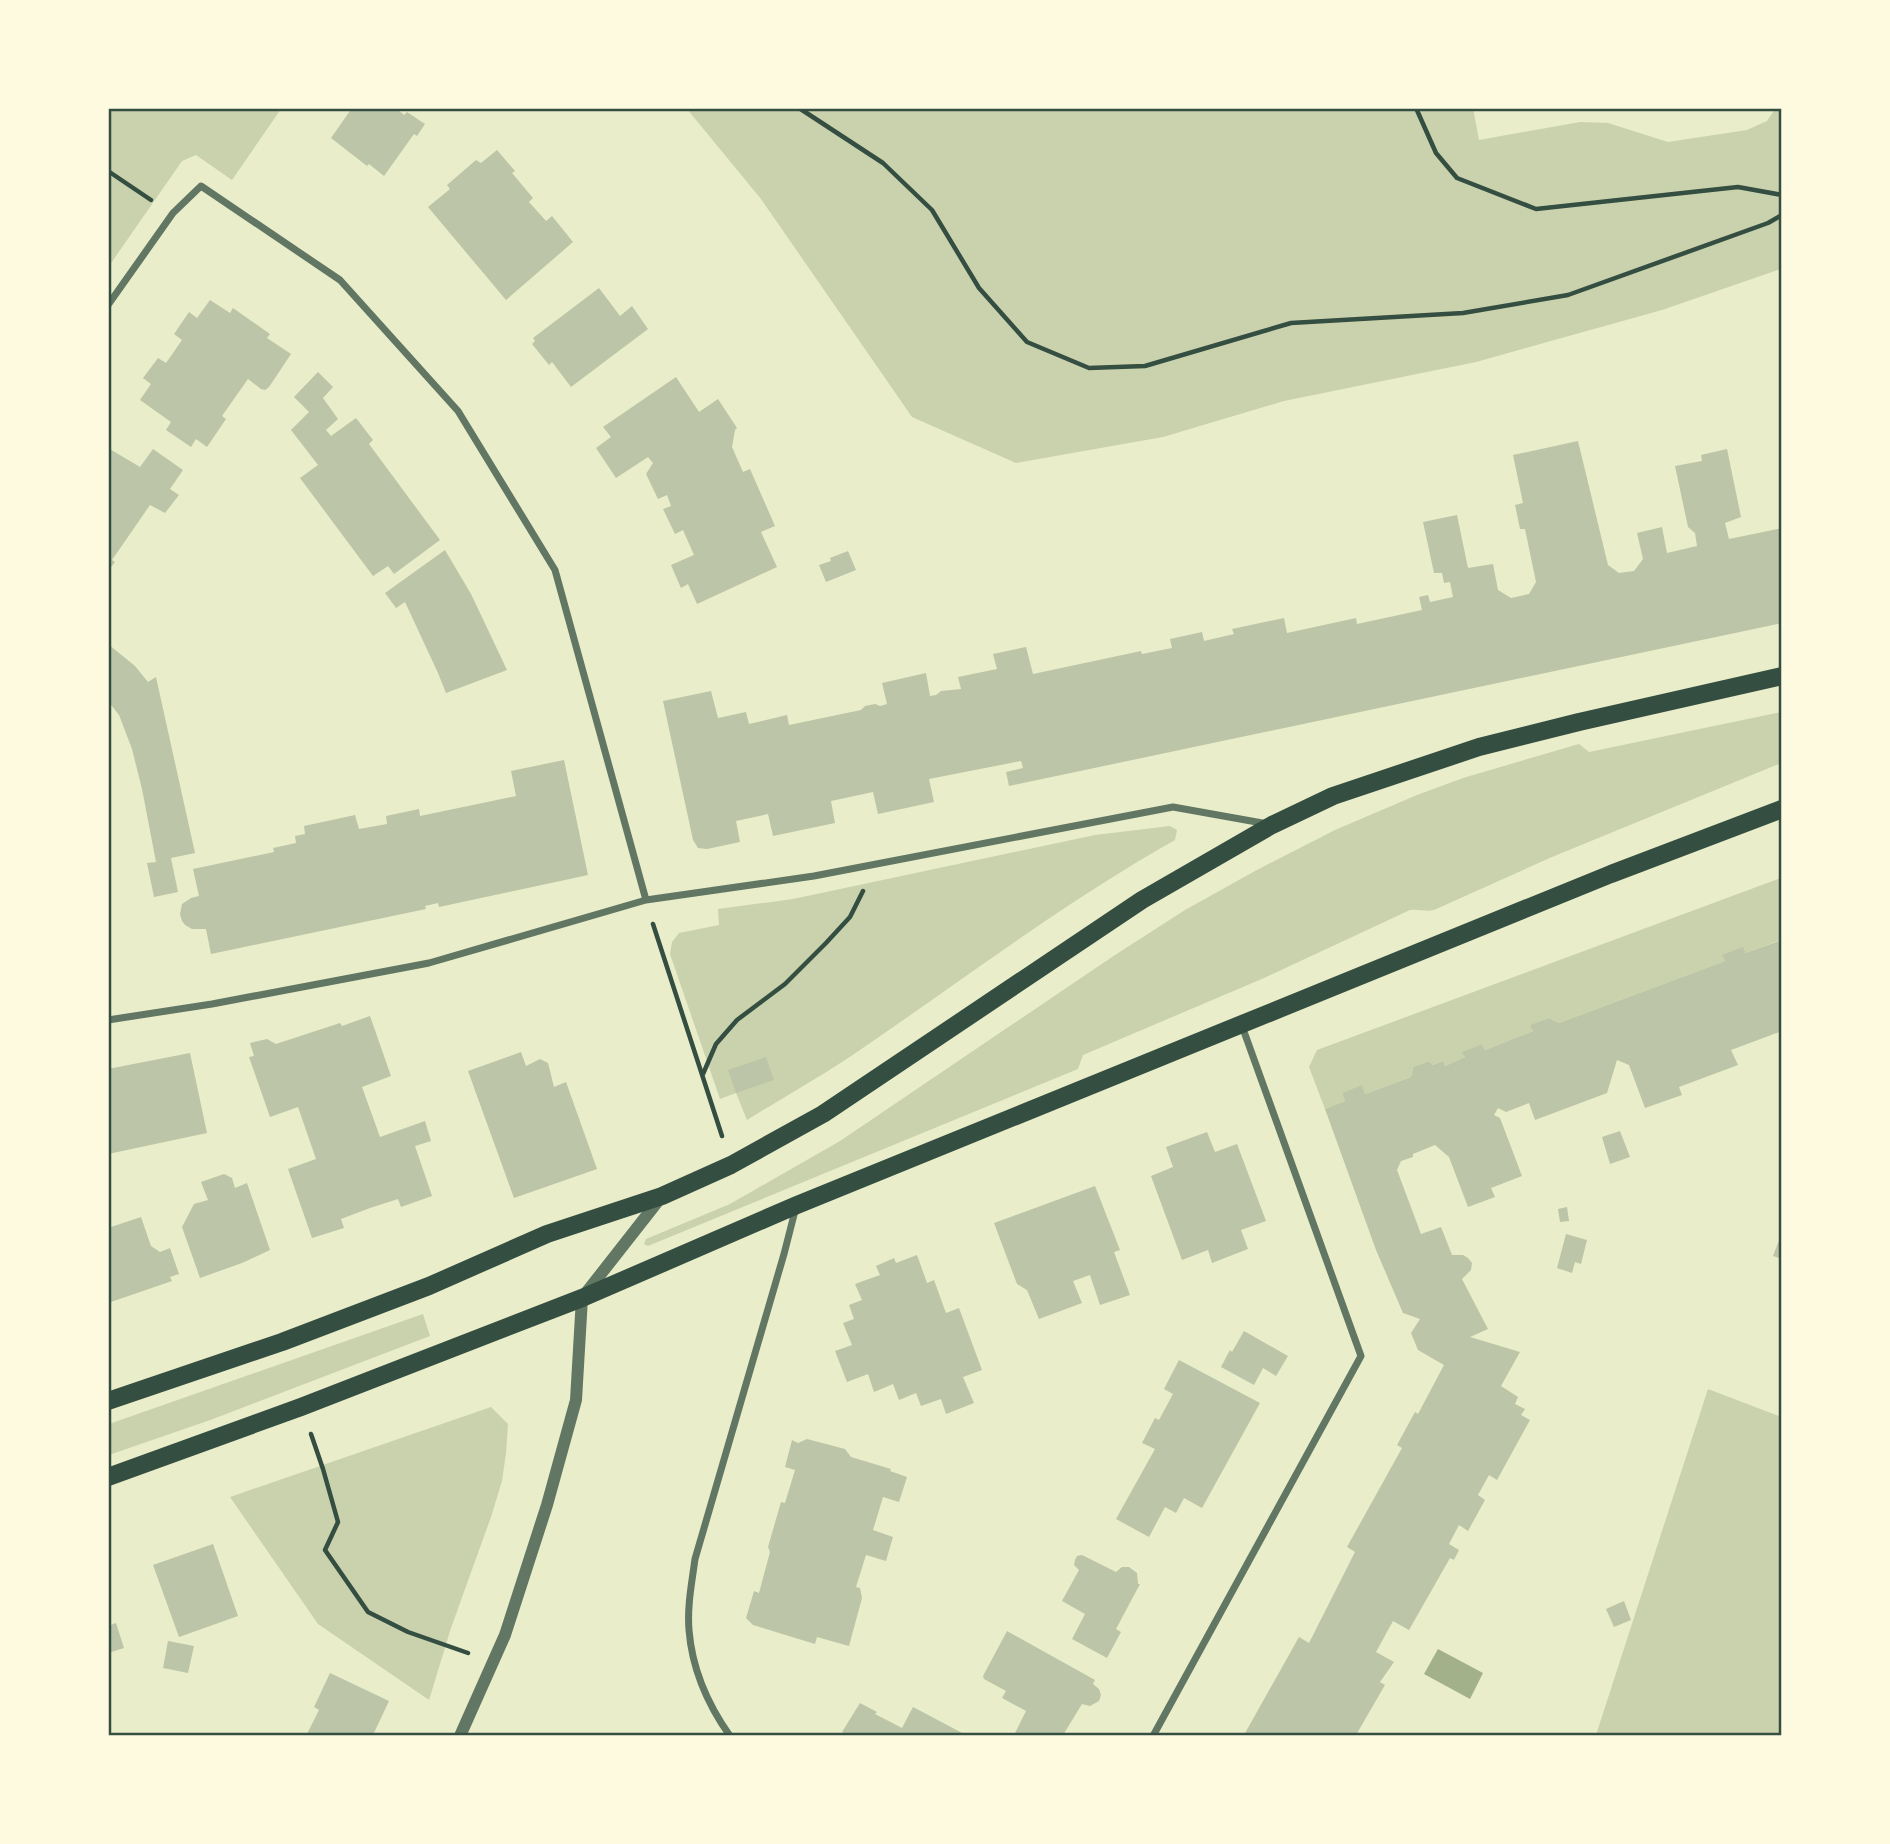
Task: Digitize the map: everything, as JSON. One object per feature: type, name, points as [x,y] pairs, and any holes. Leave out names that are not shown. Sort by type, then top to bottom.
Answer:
[{"type":"main road","points":[[108,1401],[282,1342],[429,1286],[547,1234],[662,1196],[731,1165],[823,1114],[1142,900],[1272,825],[1333,796],[1479,747],[1782,676]]},
{"type":"main road","points":[[108,1477],[301,1407],[582,1298],[797,1205],[1611,874],[1782,809]]},
{"type":"street","points":[[108,305],[173,213],[201,186],[340,280],[458,411],[555,570],[646,900]]},
{"type":"street","points":[[108,1020],[429,962],[646,900],[814,876],[1173,807],[1272,825]]},
{"type":"street","points":[[1153,1735],[1361,1356],[1241,1025]]},
{"type":"street","points":[[460,1735],[495,1662],[547,1505],[576,1400],[582,1298],[662,1196]]},
{"type":"street","points":[[730,1735],[717,1718],[698,1675],[689,1630],[690,1594],[695,1559],[797,1205]]},
{"type":"path","points":[[799,108],[883,163],[932,210],[979,288],[1027,342],[1089,368],[1145,366],[1291,323],[1463,313],[1568,295],[1768,223],[1782,215]]},
{"type":"path","points":[[1416,108],[1436,153],[1457,178],[1536,209],[1738,187],[1782,195]]},
{"type":"path","points":[[108,171],[153,201]]},
{"type":"path","points":[[702,1075],[716,1044],[737,1020],[785,984],[850,917],[875,865]]},
{"type":"path","points":[[646,900],[731,1165]]},
{"type":"path","points":[[301,1407],[338,1522],[325,1550],[368,1612],[408,1632],[495,1662]]},
{"type":"shaded area","points":[[1473,108],[1479,140],[1580,122],[1608,123],[1668,142],[1747,130],[1767,121],[1775,109],[1781,109],[1781,269],[1662,310],[1476,362],[1284,401],[1163,437],[1016,463],[912,417],[761,199],[687,109]]},
{"type":"shaded area","points":[[109,109],[281,109],[232,180],[196,155],[182,161],[109,266]]},
{"type":"shaded area","points":[[1781,712],[1781,763],[1552,857],[1434,910],[1410,910],[1264,978],[1083,1055],[1078,1069],[648,1246],[644,1244],[646,1239],[730,1204],[840,1141],[1185,910],[1335,830],[1463,778],[1579,744],[1589,752]]},
{"type":"shaded area","points":[[1170,826],[1177,830],[1175,840],[1054,915],[804,1086],[747,1120],[736,1093],[720,1099],[670,954],[672,942],[679,933],[719,925],[718,909],[793,899],[1095,835]]},
{"type":"shaded area","points":[[1781,878],[1781,940],[1745,953],[1742,948],[1723,955],[1725,961],[1559,1023],[1549,1018],[1531,1025],[1533,1031],[1485,1050],[1482,1044],[1463,1052],[1465,1057],[1445,1066],[1443,1061],[1433,1065],[1429,1061],[1413,1067],[1411,1077],[1365,1094],[1361,1086],[1342,1093],[1345,1101],[1325,1109],[1309,1067],[1317,1050]]},
{"type":"shaded area","points":[[423,1314],[430,1336],[213,1419],[109,1455],[109,1424]]},
{"type":"shaded area","points":[[1708,1389],[1781,1417],[1781,1735],[1596,1735]]},
{"type":"shaded area","points":[[491,1407],[508,1424],[502,1481],[429,1700],[318,1624],[230,1497]]},
{"type":"shaded area","points":[[1438,1649],[1483,1673],[1470,1699],[1424,1674]]},
{"type":"building","points":[[352,108],[396,108],[404,115],[407,112],[425,124],[417,136],[414,134],[384,176],[331,138]]},
{"type":"building","points":[[497,150],[533,198],[529,202],[546,221],[552,216],[573,242],[506,300],[428,207],[450,189],[447,185],[476,160],[481,163]]},
{"type":"building","points":[[599,288],[620,316],[632,306],[648,329],[571,387],[552,362],[549,365],[532,344],[535,341],[533,338]]},
{"type":"building","points":[[210,300],[230,313],[233,308],[270,334],[267,338],[291,354],[265,390],[248,379],[222,416],[226,419],[207,447],[196,439],[191,447],[166,430],[171,422],[140,400],[151,384],[143,378],[158,358],[166,363],[182,340],[174,334],[189,312],[197,318]]},
{"type":"building","points":[[318,372],[333,387],[323,398],[338,419],[326,430],[331,436],[356,418],[373,440],[369,444],[440,540],[394,574],[388,566],[373,576],[300,478],[318,465],[291,430],[309,412],[294,397]]},
{"type":"building","points":[[676,377],[699,412],[718,399],[737,428],[732,447],[743,472],[750,469],[775,526],[761,532],[777,567],[697,604],[688,584],[681,588],[671,565],[694,555],[683,530],[675,534],[663,509],[671,506],[667,495],[658,499],[646,474],[653,463],[648,457],[616,478],[596,448],[611,437],[603,427]]},
{"type":"building","points":[[1578,441],[1608,565],[1619,573],[1634,571],[1643,559],[1637,533],[1662,527],[1667,553],[1697,546],[1695,533],[1688,527],[1675,466],[1702,461],[1701,455],[1727,449],[1741,517],[1725,523],[1729,539],[1782,528],[1782,623],[1009,786],[1006,772],[1023,768],[1021,761],[929,779],[934,802],[878,814],[873,792],[831,801],[835,823],[773,836],[768,814],[736,821],[740,842],[707,849],[698,848],[693,840],[663,701],[711,691],[718,718],[746,712],[749,724],[787,715],[789,725],[861,710],[865,706],[887,704],[882,683],[926,673],[930,696],[941,691],[961,689],[958,677],[997,669],[993,654],[1026,647],[1033,674],[1141,651],[1142,654],[1172,648],[1170,639],[1202,632],[1204,641],[1234,634],[1232,629],[1284,618],[1287,633],[1356,618],[1357,624],[1422,610],[1419,597],[1428,595],[1430,602],[1453,597],[1450,582],[1444,583],[1442,573],[1434,573],[1423,522],[1457,515],[1468,568],[1493,564],[1498,590],[1511,598],[1529,594],[1536,582],[1525,529],[1520,529],[1515,505],[1523,503],[1513,455]]},
{"type":"building","points":[[108,448],[140,467],[153,449],[183,470],[170,489],[179,495],[165,513],[150,505],[112,560],[115,562],[108,571]]},
{"type":"building","points":[[445,550],[471,594],[507,670],[446,693],[405,602],[396,608],[385,593]]},
{"type":"building","points":[[848,551],[856,570],[826,582],[819,565]]},
{"type":"building","points":[[108,644],[135,666],[148,682],[156,677],[195,853],[171,858],[178,892],[154,897],[147,863],[156,862],[142,789],[132,749],[119,715],[108,701]]},
{"type":"building","points":[[564,760],[588,875],[439,907],[438,903],[425,906],[426,909],[211,954],[206,929],[192,929],[182,921],[182,904],[199,896],[193,869],[274,852],[273,848],[296,843],[295,836],[305,834],[304,826],[355,815],[359,829],[387,824],[386,816],[419,809],[420,816],[516,796],[511,771]]},
{"type":"building","points":[[1782,940],[1782,1031],[1731,1050],[1738,1065],[1679,1087],[1682,1095],[1645,1108],[1629,1065],[1617,1060],[1607,1093],[1535,1120],[1529,1103],[1506,1112],[1498,1108],[1494,1115],[1500,1118],[1522,1176],[1491,1188],[1495,1197],[1468,1207],[1449,1157],[1435,1145],[1401,1161],[1397,1170],[1421,1234],[1441,1227],[1452,1255],[1463,1255],[1472,1263],[1471,1270],[1462,1279],[1488,1329],[1470,1337],[1520,1352],[1501,1386],[1518,1397],[1515,1404],[1525,1409],[1521,1415],[1530,1420],[1497,1480],[1489,1475],[1478,1495],[1485,1500],[1468,1531],[1459,1525],[1449,1544],[1459,1550],[1454,1560],[1450,1558],[1409,1630],[1393,1621],[1376,1652],[1394,1662],[1380,1682],[1385,1685],[1356,1735],[1244,1735],[1299,1637],[1309,1643],[1355,1552],[1347,1547],[1402,1448],[1397,1445],[1415,1412],[1418,1414],[1444,1365],[1418,1350],[1411,1333],[1420,1319],[1403,1313],[1376,1250],[1325,1109],[1345,1101],[1342,1093],[1362,1085],[1365,1094],[1411,1077],[1413,1067],[1429,1061],[1433,1065],[1443,1061],[1445,1066],[1465,1057],[1462,1052],[1482,1044],[1485,1050],[1533,1031],[1530,1025],[1549,1018],[1559,1023],[1725,961],[1722,955],[1743,947],[1745,953]]},
{"type":"building","points":[[370,1016],[391,1076],[362,1087],[380,1137],[425,1121],[431,1141],[415,1146],[432,1196],[401,1207],[398,1199],[370,1208],[341,1219],[344,1228],[312,1238],[288,1169],[316,1159],[298,1107],[270,1117],[249,1057],[254,1056],[250,1043],[267,1039],[276,1044]]},
{"type":"building","points":[[521,1052],[526,1066],[540,1059],[548,1063],[554,1087],[566,1082],[597,1169],[514,1198],[468,1071]]},
{"type":"building","points":[[190,1053],[207,1133],[108,1154],[108,1069]]},
{"type":"building","points":[[766,1057],[774,1080],[736,1093],[728,1070]]},
{"type":"building","points":[[1620,1131],[1630,1157],[1610,1164],[1602,1137]]},
{"type":"building","points":[[1207,1132],[1215,1152],[1237,1144],[1266,1221],[1241,1230],[1248,1249],[1212,1263],[1208,1250],[1182,1260],[1151,1176],[1173,1167],[1166,1147]]},
{"type":"building","points":[[224,1174],[232,1178],[235,1188],[247,1183],[270,1250],[200,1278],[182,1227],[194,1204],[208,1200],[201,1182]]},
{"type":"building","points":[[1095,1186],[1120,1250],[1114,1252],[1130,1295],[1100,1305],[1090,1275],[1073,1281],[1082,1303],[1039,1319],[1027,1290],[1017,1284],[994,1223]]},
{"type":"building","points":[[1567,1207],[1569,1221],[1560,1222],[1558,1209]]},
{"type":"building","points":[[141,1217],[151,1246],[160,1252],[170,1248],[179,1274],[170,1277],[172,1281],[108,1303],[108,1228]]},
{"type":"building","points":[[1566,1234],[1587,1240],[1581,1264],[1575,1262],[1572,1273],[1557,1268]]},
{"type":"building","points":[[1782,1235],[1782,1259],[1773,1256]]},
{"type":"building","points":[[917,1255],[927,1283],[934,1280],[946,1313],[959,1308],[982,1370],[963,1377],[974,1403],[946,1414],[941,1399],[921,1406],[916,1393],[899,1400],[893,1384],[874,1392],[868,1374],[847,1382],[835,1351],[852,1345],[843,1323],[854,1319],[849,1305],[862,1300],[855,1284],[880,1275],[876,1266],[894,1258],[896,1263]]},
{"type":"building","points":[[1244,1331],[1288,1356],[1276,1376],[1263,1368],[1254,1385],[1221,1367]]},
{"type":"building","points":[[1179,1360],[1260,1403],[1202,1508],[1184,1498],[1176,1513],[1165,1507],[1149,1537],[1116,1519],[1155,1449],[1142,1443],[1155,1418],[1159,1420],[1173,1394],[1164,1389]]},
{"type":"building","points":[[807,1439],[845,1449],[851,1457],[891,1469],[890,1471],[907,1477],[899,1502],[883,1497],[873,1530],[893,1537],[886,1561],[866,1555],[856,1587],[860,1588],[862,1598],[849,1646],[817,1637],[815,1644],[753,1625],[746,1618],[754,1591],[759,1593],[781,1502],[785,1503],[795,1470],[785,1467],[792,1440],[798,1443]]},
{"type":"building","points":[[213,1544],[238,1616],[179,1637],[153,1565]]},
{"type":"building","points":[[1082,1555],[1116,1572],[1122,1567],[1129,1567],[1137,1573],[1140,1584],[1116,1629],[1121,1632],[1107,1658],[1072,1639],[1085,1614],[1062,1601],[1079,1570],[1074,1565],[1075,1560]]},
{"type":"building","points":[[1624,1601],[1631,1620],[1614,1627],[1606,1609]]},
{"type":"building","points":[[116,1623],[124,1648],[108,1653],[108,1626]]},
{"type":"building","points":[[1007,1631],[1095,1680],[1093,1684],[1101,1695],[1099,1701],[1090,1706],[1082,1704],[1063,1735],[1015,1733],[1026,1711],[1002,1698],[1006,1691],[984,1679],[983,1676]]},
{"type":"building","points":[[168,1641],[194,1646],[188,1673],[163,1668]]},
{"type":"building","points":[[330,1673],[389,1701],[373,1735],[307,1734],[319,1710],[314,1707]]},
{"type":"building","points":[[860,1703],[902,1728],[913,1707],[966,1735],[847,1735],[842,1732]]}]
